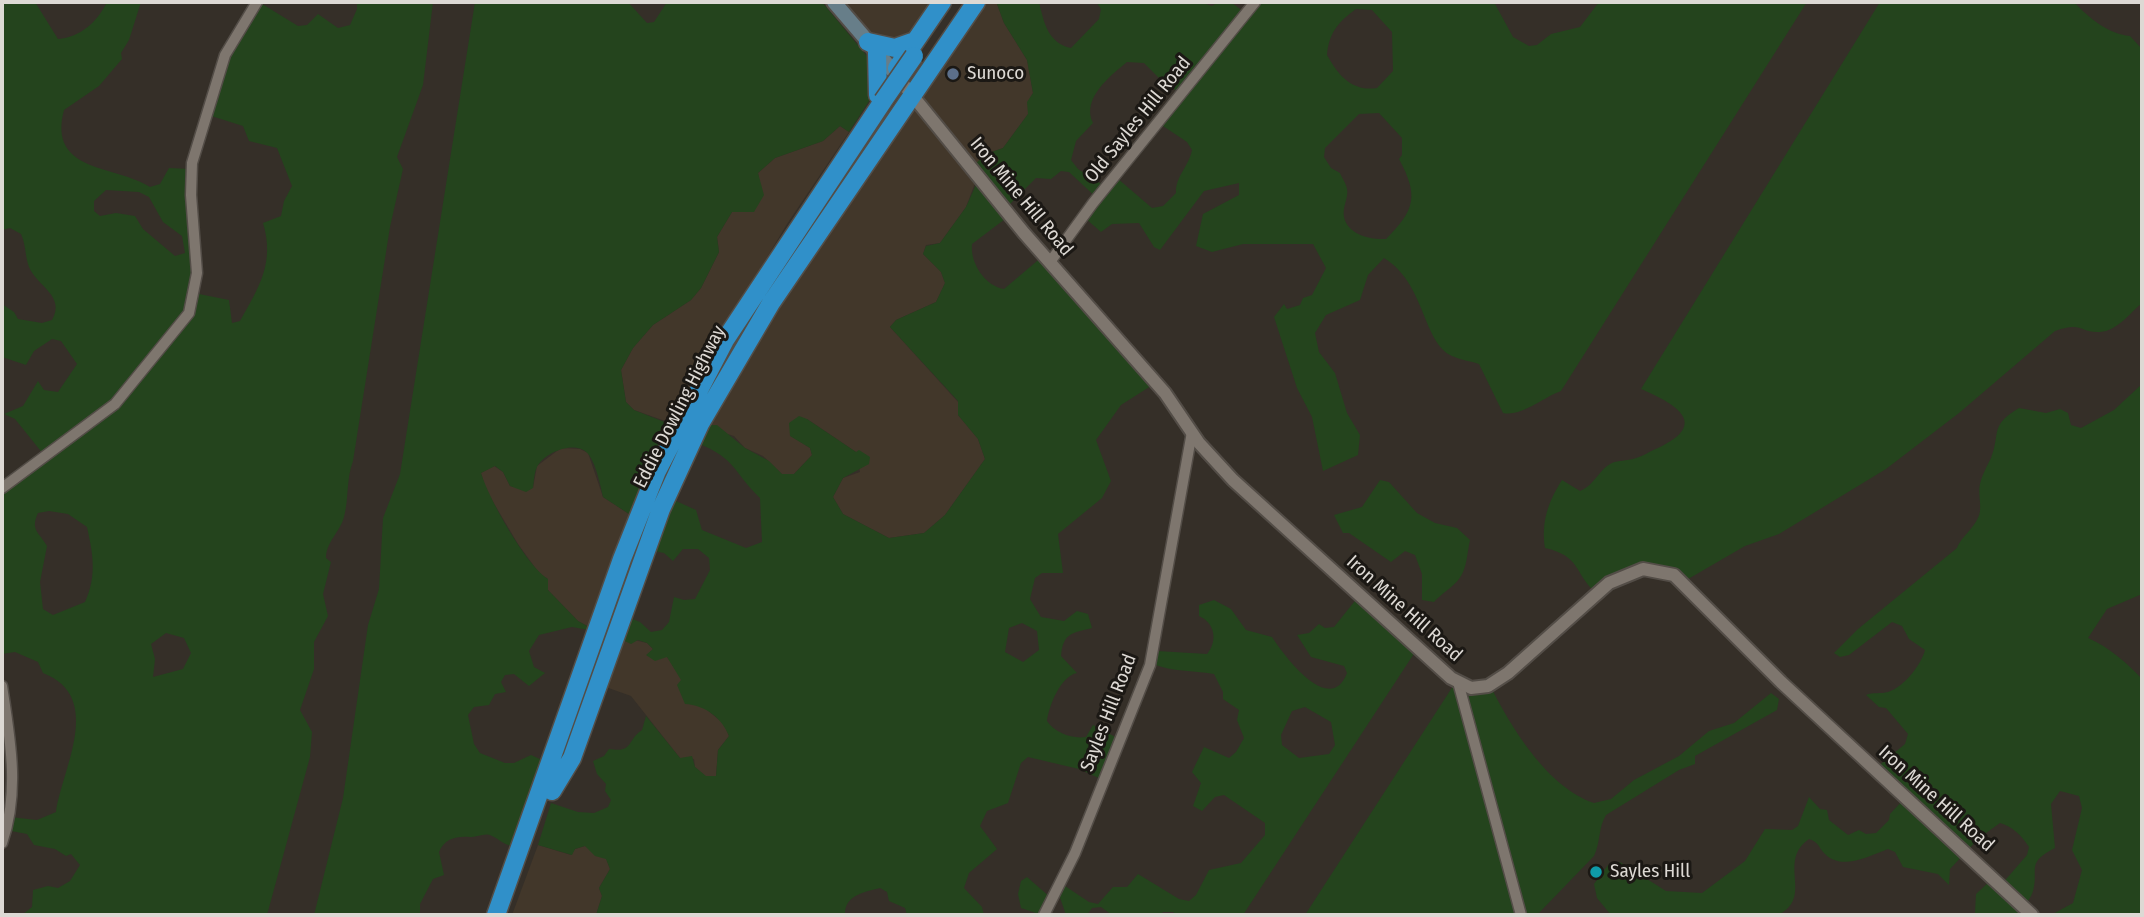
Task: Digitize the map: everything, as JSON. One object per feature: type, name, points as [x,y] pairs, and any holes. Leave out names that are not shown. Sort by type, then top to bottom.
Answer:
[{"type":"highway","points":[[884,101],[894,72],[917,53],[942,2]]},
{"type":"highway","name":"Eddie Dowling Highway","points":[[509,915],[547,789],[632,531],[677,429],[738,319],[951,2]]},
{"type":"highway","name":"Eddie Dowling Highway","points":[[917,53],[963,2]]},
{"type":"highway","points":[[547,789],[572,758],[661,509],[696,432],[771,303],[975,2]]},
{"type":"highway","points":[[884,101],[872,48],[895,48],[917,53]]},
{"type":"highway","name":"Eddie Dowling Highway","points":[[496,915],[547,789]]},
{"type":"main road","points":[[834,2],[894,72]]},
{"type":"street","points":[[2,488],[115,404],[189,313],[197,264],[190,184],[191,163],[230,43],[257,2]]},
{"type":"street","name":"Old Sayles Hill Road","points":[[1050,262],[1093,203],[1255,2]]},
{"type":"street","points":[[894,72],[912,95]]},
{"type":"street","name":"Iron Mine Hill Road","points":[[912,95],[1050,262],[1158,385],[1192,432],[1233,480],[1438,667],[1458,682],[1471,688],[1495,682],[1618,579],[1643,569],[1674,575],[1781,682],[2032,915]]},
{"type":"street","name":"Sayles Hill Road","points":[[1046,914],[1076,853],[1150,665],[1192,432]]},
{"type":"street","points":[[1458,682],[1521,915]]},
{"type":"street","points":[[2,686],[13,783],[9,820],[2,843]]},
{"type":"shaded area","points":[[836,2],[939,2],[894,70]]},
{"type":"shaded area","points":[[981,2],[997,4],[1004,23],[1027,60],[1033,93],[1028,102],[1028,114],[1003,148],[986,154],[966,207],[940,243],[926,245],[923,254],[941,272],[945,283],[936,302],[896,320],[890,327],[958,402],[958,415],[978,439],[985,459],[945,515],[924,533],[889,538],[843,514],[833,497],[843,478],[860,472],[856,452],[807,419],[791,436],[810,448],[812,455],[794,474],[782,474],[763,456],[745,448],[734,436],[699,425]]},
{"type":"shaded area","points":[[840,126],[849,132],[787,224],[668,422],[634,410],[626,402],[621,370],[633,348],[653,325],[691,300],[701,288],[719,252],[717,237],[732,212],[759,182],[758,173],[775,158],[823,141]]},
{"type":"shaded area","points":[[561,448],[580,449],[588,453],[603,497],[629,514],[591,628],[578,621],[548,590],[548,579],[539,573],[518,544],[486,490],[481,473],[494,466],[503,472],[510,486],[533,488],[537,466]]},
{"type":"shaded area","points":[[612,635],[647,643],[653,649],[647,655],[667,657],[700,704],[724,724],[729,736],[718,750],[716,777],[706,777],[695,767],[694,759],[680,758],[631,696],[600,685]]},
{"type":"shaded area","points":[[538,845],[571,855],[575,849],[585,846],[606,858],[610,869],[599,888],[602,896],[596,915],[512,915]]},
{"type":"green space","points":[[2,2],[35,2],[58,39],[81,32],[98,16],[107,2],[141,2],[129,40],[121,53],[122,59],[99,86],[64,110],[61,130],[65,146],[88,164],[150,187],[160,184],[169,168],[190,169],[194,293],[229,300],[232,323],[240,321],[263,274],[267,250],[263,223],[281,216],[284,201],[292,186],[277,148],[249,141],[243,126],[205,114],[225,56],[259,2],[298,26],[307,25],[318,14],[338,28],[350,25],[357,2],[433,2],[423,85],[397,157],[403,169],[390,227],[349,475],[346,510],[327,552],[326,558],[331,562],[323,594],[328,616],[314,642],[314,669],[300,710],[312,732],[310,757],[267,915],[22,915],[32,907],[33,890],[48,886],[58,888],[70,881],[80,865],[71,854],[66,856],[55,849],[34,845],[27,834],[6,830],[10,817],[37,820],[56,812],[71,755],[76,716],[72,699],[62,684],[43,673],[38,662],[15,652],[2,654],[2,488],[44,455],[15,419],[4,414],[23,406],[38,381],[44,390],[58,392],[77,364],[61,341],[52,339],[34,351],[26,365],[2,357],[2,304],[14,312],[18,319],[42,323],[52,320],[55,304],[29,267],[21,234],[10,228],[2,230]],"holes":[[[106,190],[139,192],[149,197],[163,222],[182,236],[185,253],[175,256],[143,229],[135,216],[116,213],[100,216],[94,211],[94,201]],[[49,511],[68,514],[87,527],[91,546],[93,565],[85,602],[53,615],[43,609],[40,582],[47,546],[35,527],[38,513]],[[166,633],[184,638],[191,653],[183,669],[153,677],[155,659],[151,644]]]},
{"type":"green space","points":[[475,2],[628,2],[647,23],[654,22],[667,2],[822,2],[871,61],[873,95],[849,132],[840,126],[823,141],[775,158],[758,173],[764,195],[754,212],[732,212],[717,237],[719,252],[701,288],[691,300],[653,325],[633,348],[621,370],[626,402],[634,410],[667,423],[629,514],[603,497],[592,460],[584,450],[577,448],[562,449],[541,461],[537,467],[533,488],[526,492],[510,486],[503,472],[495,466],[481,473],[509,530],[529,560],[548,579],[548,590],[578,621],[591,628],[589,630],[572,627],[539,635],[529,651],[534,667],[545,673],[529,686],[514,674],[505,675],[501,682],[506,692],[495,694],[489,705],[474,707],[468,715],[474,744],[480,753],[505,763],[514,763],[531,755],[542,760],[511,846],[486,835],[448,841],[439,852],[444,875],[433,879],[420,904],[420,915],[314,915],[343,798],[368,625],[379,589],[383,518],[400,474]]},
{"type":"green space","points":[[992,2],[1039,2],[1052,37],[1071,48],[1099,19],[1101,9],[1096,2],[1200,2],[1212,6],[1218,2],[1231,2],[1245,13],[1256,2],[1494,2],[1513,37],[1529,46],[1537,45],[1551,34],[1580,27],[1599,2],[1807,2],[1561,391],[1525,409],[1503,413],[1479,364],[1452,356],[1442,349],[1408,282],[1398,269],[1384,258],[1368,275],[1360,300],[1326,315],[1315,333],[1319,352],[1335,373],[1347,413],[1360,435],[1358,455],[1323,471],[1312,417],[1297,388],[1274,317],[1284,304],[1287,309],[1300,305],[1303,298],[1312,295],[1326,268],[1313,244],[1243,244],[1212,252],[1196,246],[1203,214],[1239,195],[1239,183],[1204,191],[1160,250],[1154,247],[1139,223],[1112,224],[1101,232],[1085,218],[1098,199],[1069,172],[1061,171],[1051,179],[1036,178],[1006,208],[1009,216],[972,244],[976,266],[991,283],[1004,289],[1043,256],[1154,384],[1121,405],[1096,440],[1111,481],[1102,498],[1058,534],[1063,573],[1042,573],[1035,578],[1030,599],[1041,617],[1064,621],[1077,611],[1088,614],[1092,628],[1070,635],[1062,648],[1061,656],[1077,673],[1061,685],[1050,707],[1047,721],[1054,729],[1070,736],[1086,737],[1093,725],[1121,740],[1103,780],[1079,769],[1028,757],[1021,763],[1008,803],[987,811],[980,826],[997,849],[969,873],[964,888],[982,907],[984,915],[907,915],[905,908],[889,901],[887,892],[880,888],[852,899],[845,915],[596,915],[602,896],[599,888],[610,869],[606,859],[595,856],[585,846],[575,849],[572,855],[538,845],[551,803],[578,812],[594,813],[608,807],[611,800],[605,791],[606,784],[597,774],[593,761],[604,756],[609,749],[626,748],[642,730],[646,716],[680,758],[692,756],[695,767],[706,776],[716,776],[718,750],[729,736],[712,714],[685,704],[677,685],[681,680],[667,657],[655,661],[646,655],[653,649],[647,643],[638,640],[631,644],[612,635],[620,614],[640,622],[651,632],[662,630],[669,622],[674,597],[695,599],[710,570],[709,558],[698,549],[683,549],[673,561],[664,553],[644,549],[665,496],[696,510],[702,530],[746,548],[762,542],[760,498],[727,460],[697,443],[699,425],[717,425],[745,448],[769,461],[782,474],[794,474],[812,455],[810,448],[790,436],[789,423],[799,416],[807,419],[856,452],[859,450],[870,457],[869,464],[843,478],[833,497],[843,514],[889,538],[924,533],[945,515],[985,459],[978,439],[958,415],[958,401],[890,327],[896,320],[936,302],[945,283],[941,272],[923,254],[926,246],[940,243],[966,207],[978,180],[973,166],[986,154],[1003,148],[1028,114],[1027,102],[1033,93],[1027,60],[1004,23],[997,4]],"holes":[[[1356,9],[1372,10],[1392,32],[1393,71],[1377,88],[1368,89],[1353,85],[1336,69],[1327,55],[1332,34],[1339,23]],[[1127,62],[1144,63],[1162,81],[1180,93],[1160,124],[1187,142],[1192,150],[1176,193],[1163,206],[1152,208],[1117,178],[1106,187],[1078,169],[1071,160],[1076,141],[1093,123],[1091,105],[1106,81]],[[1379,113],[1402,138],[1402,155],[1399,159],[1409,183],[1411,202],[1403,219],[1386,239],[1361,235],[1346,223],[1346,187],[1340,173],[1331,168],[1324,157],[1325,148],[1359,114]],[[1022,623],[1037,631],[1039,650],[1023,662],[1005,652],[1009,628]]]},
{"type":"green space","points":[[1880,2],[2074,2],[2099,24],[2130,36],[2142,49],[2142,303],[2118,325],[2106,331],[2093,332],[2071,327],[2055,331],[1959,413],[1886,469],[1779,534],[1745,546],[1683,582],[1642,570],[1595,592],[1571,560],[1557,551],[1545,548],[1545,521],[1553,496],[1562,480],[1580,491],[1612,463],[1643,455],[1674,439],[1683,430],[1685,422],[1675,407],[1641,389]]},
{"type":"green space","points":[[2142,384],[2142,594],[2107,609],[2088,638],[2118,656],[2142,679],[2142,915],[2051,915],[2073,903],[2082,870],[2072,850],[2082,808],[2079,796],[2060,791],[2051,804],[2055,848],[2036,862],[2032,894],[2016,915],[1975,913],[1976,894],[1991,880],[2001,885],[2027,855],[2029,847],[2023,839],[2013,829],[2000,823],[1979,838],[1950,869],[1949,885],[1938,874],[1903,867],[1895,852],[1888,849],[1856,860],[1839,861],[1825,854],[1817,843],[1809,839],[1795,858],[1794,899],[1789,908],[1778,915],[1611,915],[1597,898],[1594,884],[1608,865],[1620,862],[1666,891],[1702,893],[1745,861],[1765,829],[1792,830],[1798,826],[1809,797],[1820,809],[1827,810],[1829,820],[1848,835],[1859,830],[1866,834],[1876,833],[1889,820],[1890,814],[1904,799],[1876,768],[1905,744],[1908,734],[1886,708],[1879,707],[1866,695],[1888,692],[1900,685],[1916,669],[1925,650],[1909,639],[1902,626],[1892,622],[1849,655],[1840,657],[1834,653],[1858,629],[1957,548],[1973,526],[1980,511],[1981,481],[2003,420],[2019,408],[2046,413],[2060,409],[2068,413],[2071,425],[2081,428],[2114,410]]},
{"type":"green space","points":[[1380,480],[1389,482],[1417,513],[1435,523],[1457,528],[1470,540],[1462,575],[1434,602],[1422,600],[1422,574],[1415,555],[1405,551],[1391,562],[1349,533],[1343,533],[1334,515],[1362,507]]},
{"type":"green space","points":[[1358,597],[1417,649],[1243,915],[1177,915],[1163,912],[1160,915],[1112,915],[1101,907],[1092,908],[1087,915],[1066,915],[1057,889],[1062,884],[1089,902],[1098,904],[1113,887],[1127,887],[1138,874],[1179,899],[1189,901],[1196,895],[1209,870],[1241,863],[1265,835],[1265,823],[1224,795],[1215,797],[1202,811],[1193,806],[1201,783],[1192,772],[1204,747],[1229,758],[1244,738],[1237,720],[1239,710],[1223,699],[1223,692],[1214,674],[1175,670],[1153,664],[1157,651],[1207,654],[1214,638],[1209,623],[1199,616],[1199,605],[1214,600],[1231,609],[1246,630],[1272,637],[1308,679],[1330,689],[1339,685],[1347,673],[1344,666],[1311,657],[1297,635],[1309,633],[1319,624],[1325,628],[1334,627]],"holes":[[[1305,707],[1331,722],[1335,745],[1329,754],[1299,758],[1282,745],[1281,735],[1292,711]]]},
{"type":"green space","points":[[1455,683],[1490,685],[1508,719],[1546,770],[1577,795],[1594,803],[1611,799],[1634,780],[1679,756],[1709,731],[1734,723],[1771,693],[1779,699],[1777,710],[1695,756],[1695,764],[1679,770],[1606,815],[1594,856],[1537,915],[1305,915]]},
{"type":"green space","points":[[1027,877],[1051,898],[1042,915],[1021,908],[1018,894],[1021,881]]},
{"type":"place","name":"Sunoco","points":[[953,74]]},
{"type":"place","name":"Sayles Hill","points":[[1596,872]]}]
